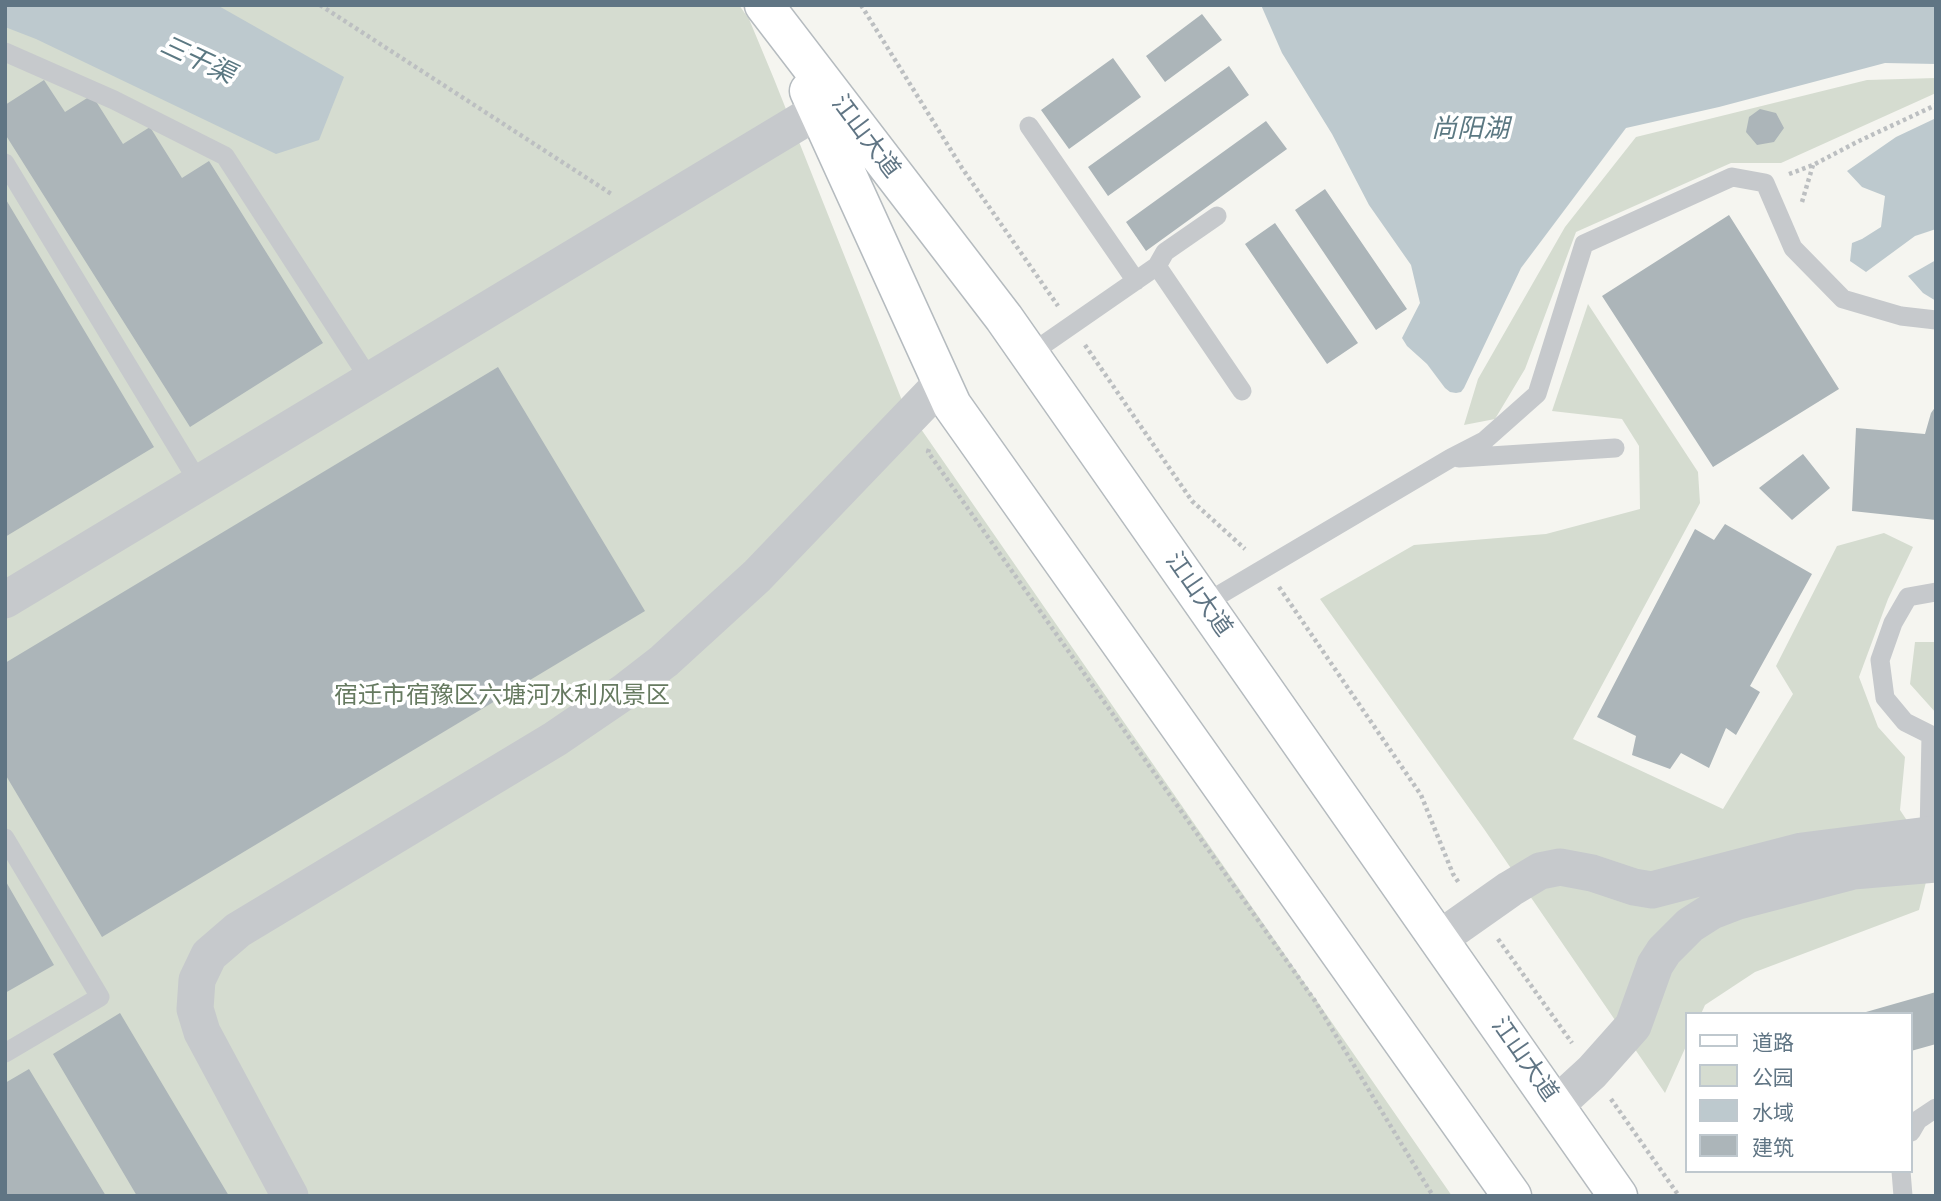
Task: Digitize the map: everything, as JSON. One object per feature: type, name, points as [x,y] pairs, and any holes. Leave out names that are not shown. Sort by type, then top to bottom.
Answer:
[{"type":"main road","name":"江山大道","points":[[1512,1196],[952,405],[819,110],[764,5],[1030,354],[1618,1196]]},
{"type":"street","points":[[5,600],[819,110]]},
{"type":"street","points":[[290,1196],[202,1032],[195,1009],[197,980],[209,955],[238,930],[555,740],[654,669],[757,576],[942,383]]},
{"type":"street","points":[[1438,939],[1540,871],[1560,867],[1652,890],[1802,851],[1933,844]]},
{"type":"street","points":[[1556,1105],[1592,1072],[1633,1026],[1655,965],[1664,951],[1690,925],[1712,911],[1738,901],[1853,871],[1933,844]]},
{"type":"lane","points":[[5,52],[114,100],[225,156],[370,380]]},
{"type":"lane","points":[[1029,126],[1136,281]]},
{"type":"lane","points":[[5,163],[199,483]]},
{"type":"lane","points":[[1204,604],[1451,458],[1484,442],[1537,394],[1584,244],[1732,177],[1765,183],[1793,247],[1843,299],[1900,316],[1936,320]]},
{"type":"lane","points":[[1030,354],[1157,266],[1165,252],[1217,216]]},
{"type":"lane","points":[[1157,266],[1242,391]]},
{"type":"lane","points":[[1451,458],[1615,447]]},
{"type":"lane","points":[[1933,844],[1933,735],[1905,722],[1885,698],[1880,660],[1893,623],[1908,597],[1936,592]]},
{"type":"lane","points":[[5,838],[100,997],[5,1053]]},
{"type":"lane","points":[[1913,1129],[1918,1120],[1936,1108]]},
{"type":"lane","points":[[1901,1173],[1903,1196]]},
{"type":"path","points":[[320,5],[644,215]]},
{"type":"path","points":[[861,5],[962,168],[1192,501],[1266,567],[1421,795],[1453,874],[1679,1196]]},
{"type":"path","points":[[1765,183],[1813,165],[1936,105]]},
{"type":"path","points":[[930,440],[928,452],[1315,1001],[1433,1196]]},
{"type":"green space","name":"宿迁市宿豫区六塘河水利风景区","points":[[5,5],[739,5],[749,19],[774,79],[903,403],[1452,1196],[5,1196]]},
{"type":"green space","points":[[1936,78],[1936,93],[1781,163],[1731,163],[1576,232],[1525,369],[1495,419],[1464,425],[1478,379],[1565,227],[1636,137],[1867,80]]},
{"type":"green space","points":[[1588,304],[1698,472],[1700,503],[1573,739],[1723,809],[1793,694],[1776,666],[1837,546],[1884,533],[1913,547],[1888,599],[1859,677],[1878,727],[1905,757],[1900,810],[1932,858],[1919,910],[1755,972],[1705,1005],[1702,1012],[1686,1012],[1686,1046],[1665,1093],[1484,829],[1320,599],[1414,545],[1546,534],[1640,509],[1639,446],[1622,419],[1552,411]]},
{"type":"green space","points":[[1915,642],[1936,642],[1936,713],[1910,684]]},
{"type":"water","name":"三干渠","points":[[5,5],[217,5],[344,77],[319,140],[276,154],[36,39],[5,27]]},
{"type":"water","name":"尚阳湖","points":[[1261,5],[1936,5],[1936,64],[1885,63],[1719,107],[1626,128],[1521,268],[1464,388],[1456,393],[1445,388],[1402,338],[1420,303],[1411,265],[1369,205],[1332,134],[1282,53]]},
{"type":"water","points":[[1934,119],[1936,229],[1915,236],[1866,272],[1850,261],[1852,243],[1881,227],[1885,196],[1862,187],[1847,171],[1896,137]]},
{"type":"water","points":[[1936,260],[1936,301],[1923,293],[1908,276]]},
{"type":"building","points":[[1202,14],[1222,40],[1165,82],[1146,56]]},
{"type":"building","points":[[1113,58],[1141,97],[1069,149],[1041,110]]},
{"type":"building","points":[[1229,66],[1249,95],[1108,196],[1088,167]]},
{"type":"building","points":[[44,80],[65,112],[92,95],[123,144],[150,127],[182,178],[209,161],[323,343],[190,427],[5,134],[5,105]]},
{"type":"building","points":[[1760,109],[1776,113],[1784,128],[1774,142],[1757,145],[1746,132],[1749,117]]},
{"type":"building","points":[[1266,121],[1287,149],[1146,251],[1126,222]]},
{"type":"building","points":[[1325,189],[1407,309],[1376,330],[1295,210]]},
{"type":"building","points":[[5,198],[154,447],[5,537]]},
{"type":"building","points":[[1729,215],[1839,389],[1713,467],[1602,296]]},
{"type":"building","points":[[1275,223],[1358,343],[1327,364],[1245,244]]},
{"type":"building","points":[[498,367],[645,611],[102,937],[5,774],[5,663]]},
{"type":"building","points":[[1936,406],[1936,520],[1852,511],[1856,428],[1925,434]]},
{"type":"building","points":[[1803,454],[1830,488],[1792,520],[1759,488]]},
{"type":"building","points":[[1725,524],[1812,574],[1750,686],[1760,692],[1736,735],[1726,728],[1709,768],[1681,753],[1670,769],[1632,755],[1636,736],[1597,717],[1695,529],[1714,540]]},
{"type":"building","points":[[5,880],[54,965],[5,993]]},
{"type":"building","points":[[1936,992],[1936,1044],[1913,1050],[1913,1012],[1866,1012]]},
{"type":"building","points":[[120,1013],[229,1196],[137,1196],[53,1054]]},
{"type":"building","points":[[29,1069],[106,1196],[5,1196],[5,1083]]}]
